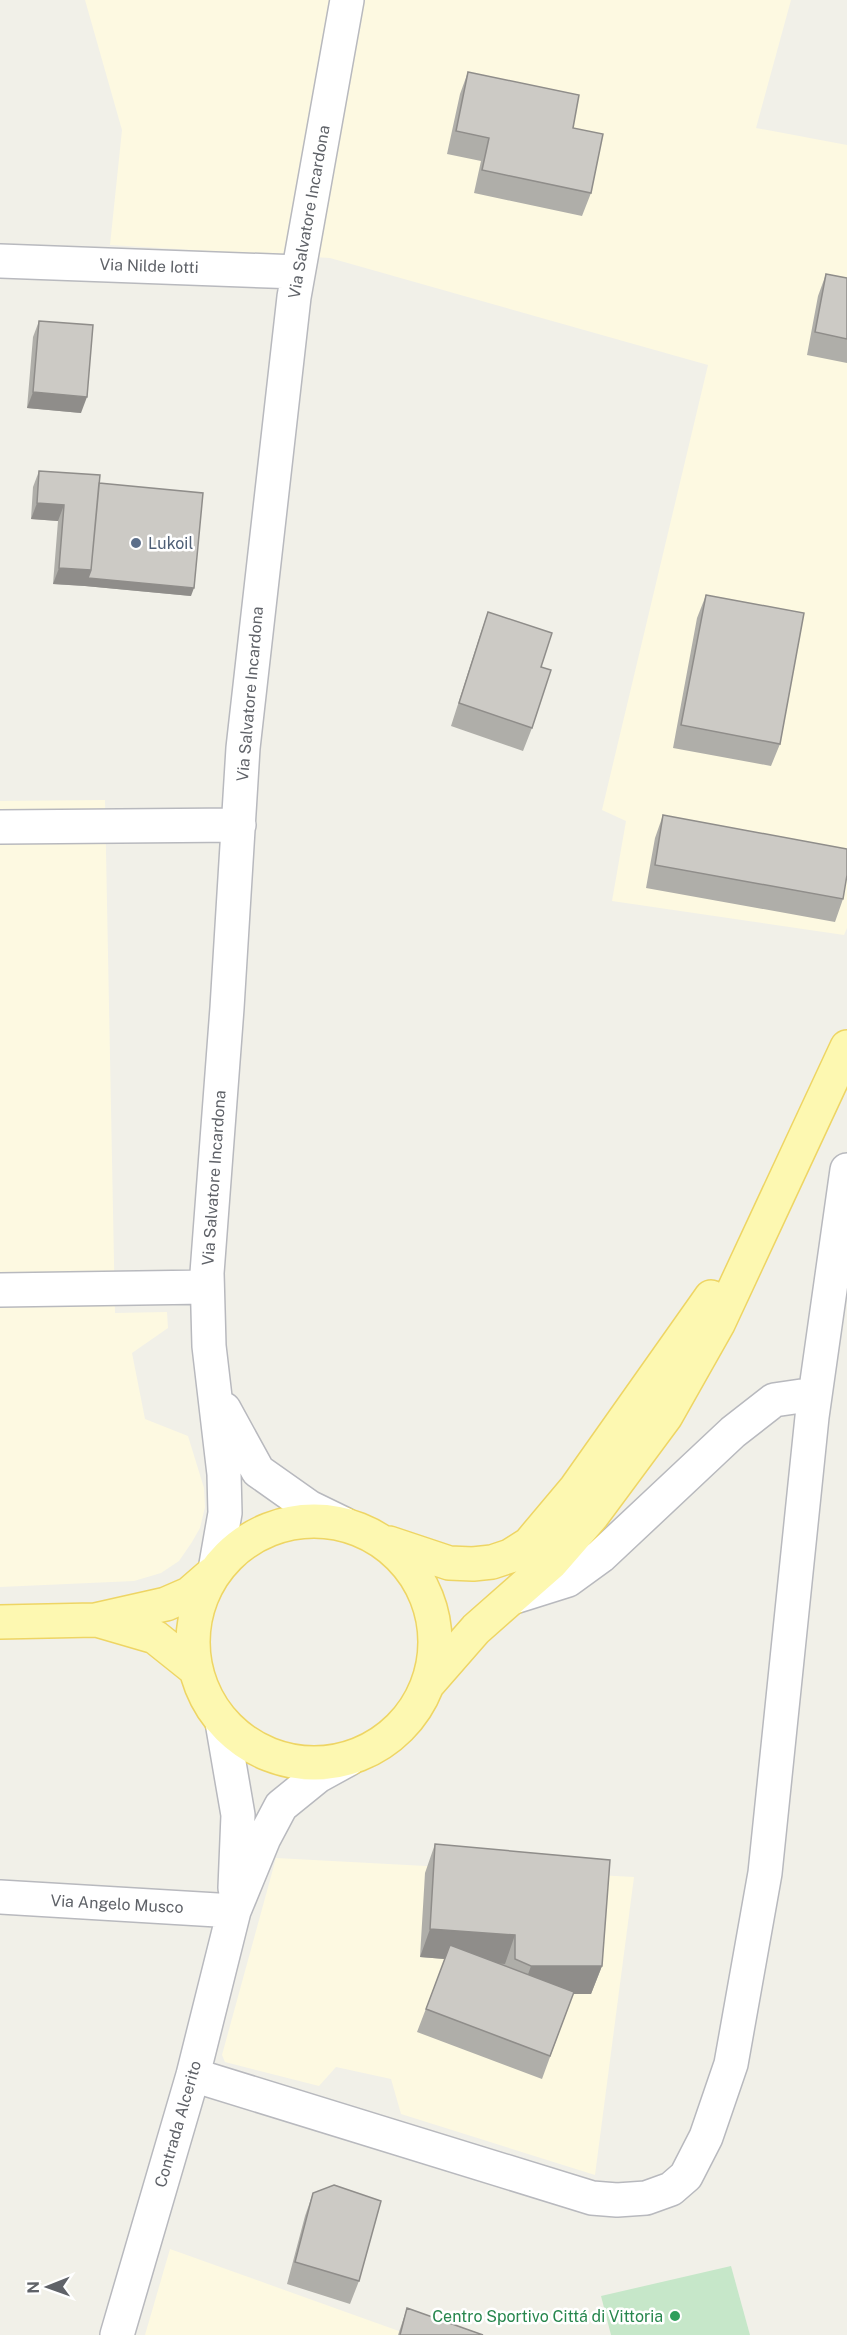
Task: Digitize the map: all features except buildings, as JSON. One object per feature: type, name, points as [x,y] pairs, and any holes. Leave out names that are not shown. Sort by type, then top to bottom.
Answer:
[{"type":"main road","points":[[215,1570],[197,1607],[192,1648],[195,1669],[210,1706],[222,1722],[242,1741],[267,1755],[293,1762],[322,1764],[349,1759],[375,1748],[398,1731],[415,1709],[428,1684],[476,1629],[552,1562],[592,1516],[666,1416],[718,1324],[790,1174],[847,1047]]},
{"type":"main road","points":[[0,1622],[95,1620],[166,1604],[189,1594],[235,1549],[260,1533],[286,1524],[315,1521],[344,1524],[379,1539],[449,1563],[492,1562],[510,1556],[529,1544],[576,1488],[690,1329],[790,1174]]},
{"type":"main road","points":[[379,1539],[400,1557],[417,1578],[429,1603],[434,1630],[434,1657],[428,1684]]},
{"type":"main road","points":[[95,1620],[155,1637],[195,1669]]},
{"type":"street","name":"Via Salvatore Incardona","points":[[215,1570],[225,1513],[224,1474],[209,1346],[207,1287],[243,748],[264,548],[298,272],[348,0]]},
{"type":"street","name":"Via Nilde Iotti","points":[[0,261],[298,272]]},
{"type":"street","points":[[0,827],[239,825]]},
{"type":"street","points":[[193,2074],[592,2198],[616,2200],[646,2198],[671,2189],[686,2176],[706,2137],[731,2064],[765,1874],[814,1394],[847,1170]]},
{"type":"street","points":[[0,1290],[207,1287]]},
{"type":"street","points":[[215,1393],[258,1471],[309,1507],[344,1524]]},
{"type":"street","points":[[514,1597],[568,1580],[601,1556],[733,1432],[774,1400],[814,1394]]},
{"type":"street","points":[[222,1722],[238,1815],[234,1911]]},
{"type":"street","points":[[234,1911],[264,1838],[281,1806],[318,1776],[349,1759]]},
{"type":"street","name":"Via Angelo Musco","points":[[0,1897],[234,1911]]},
{"type":"street","name":"Contrada Alcerito","points":[[117,2335],[193,2074],[234,1911]]},
{"type":"shaded area","points":[[85,0],[791,0],[756,128],[847,145],[847,928],[844,935],[612,901],[626,821],[602,810],[708,365],[330,258],[110,245],[122,130]]},
{"type":"shaded area","points":[[105,800],[115,1313],[167,1312],[168,1328],[132,1353],[145,1419],[188,1436],[204,1488],[205,1507],[200,1528],[192,1542],[179,1561],[161,1573],[134,1581],[0,1587],[0,801]]},
{"type":"shaded area","points":[[276,1858],[634,1877],[595,2175],[401,2114],[391,2079],[336,2067],[319,2086],[225,2062],[222,2055]]},
{"type":"shaded area","points":[[170,2249],[410,2335],[145,2335]]},
{"type":"green space","name":"Centro Sportivo Cittá di Vittoria","points":[[731,2266],[750,2335],[611,2335],[601,2296]]},
{"type":"place","name":"Lukoil","points":[[136,543]]},
{"type":"place","name":"Centro Sportivo Cittá di Vittoria","points":[[675,2316]]}]
